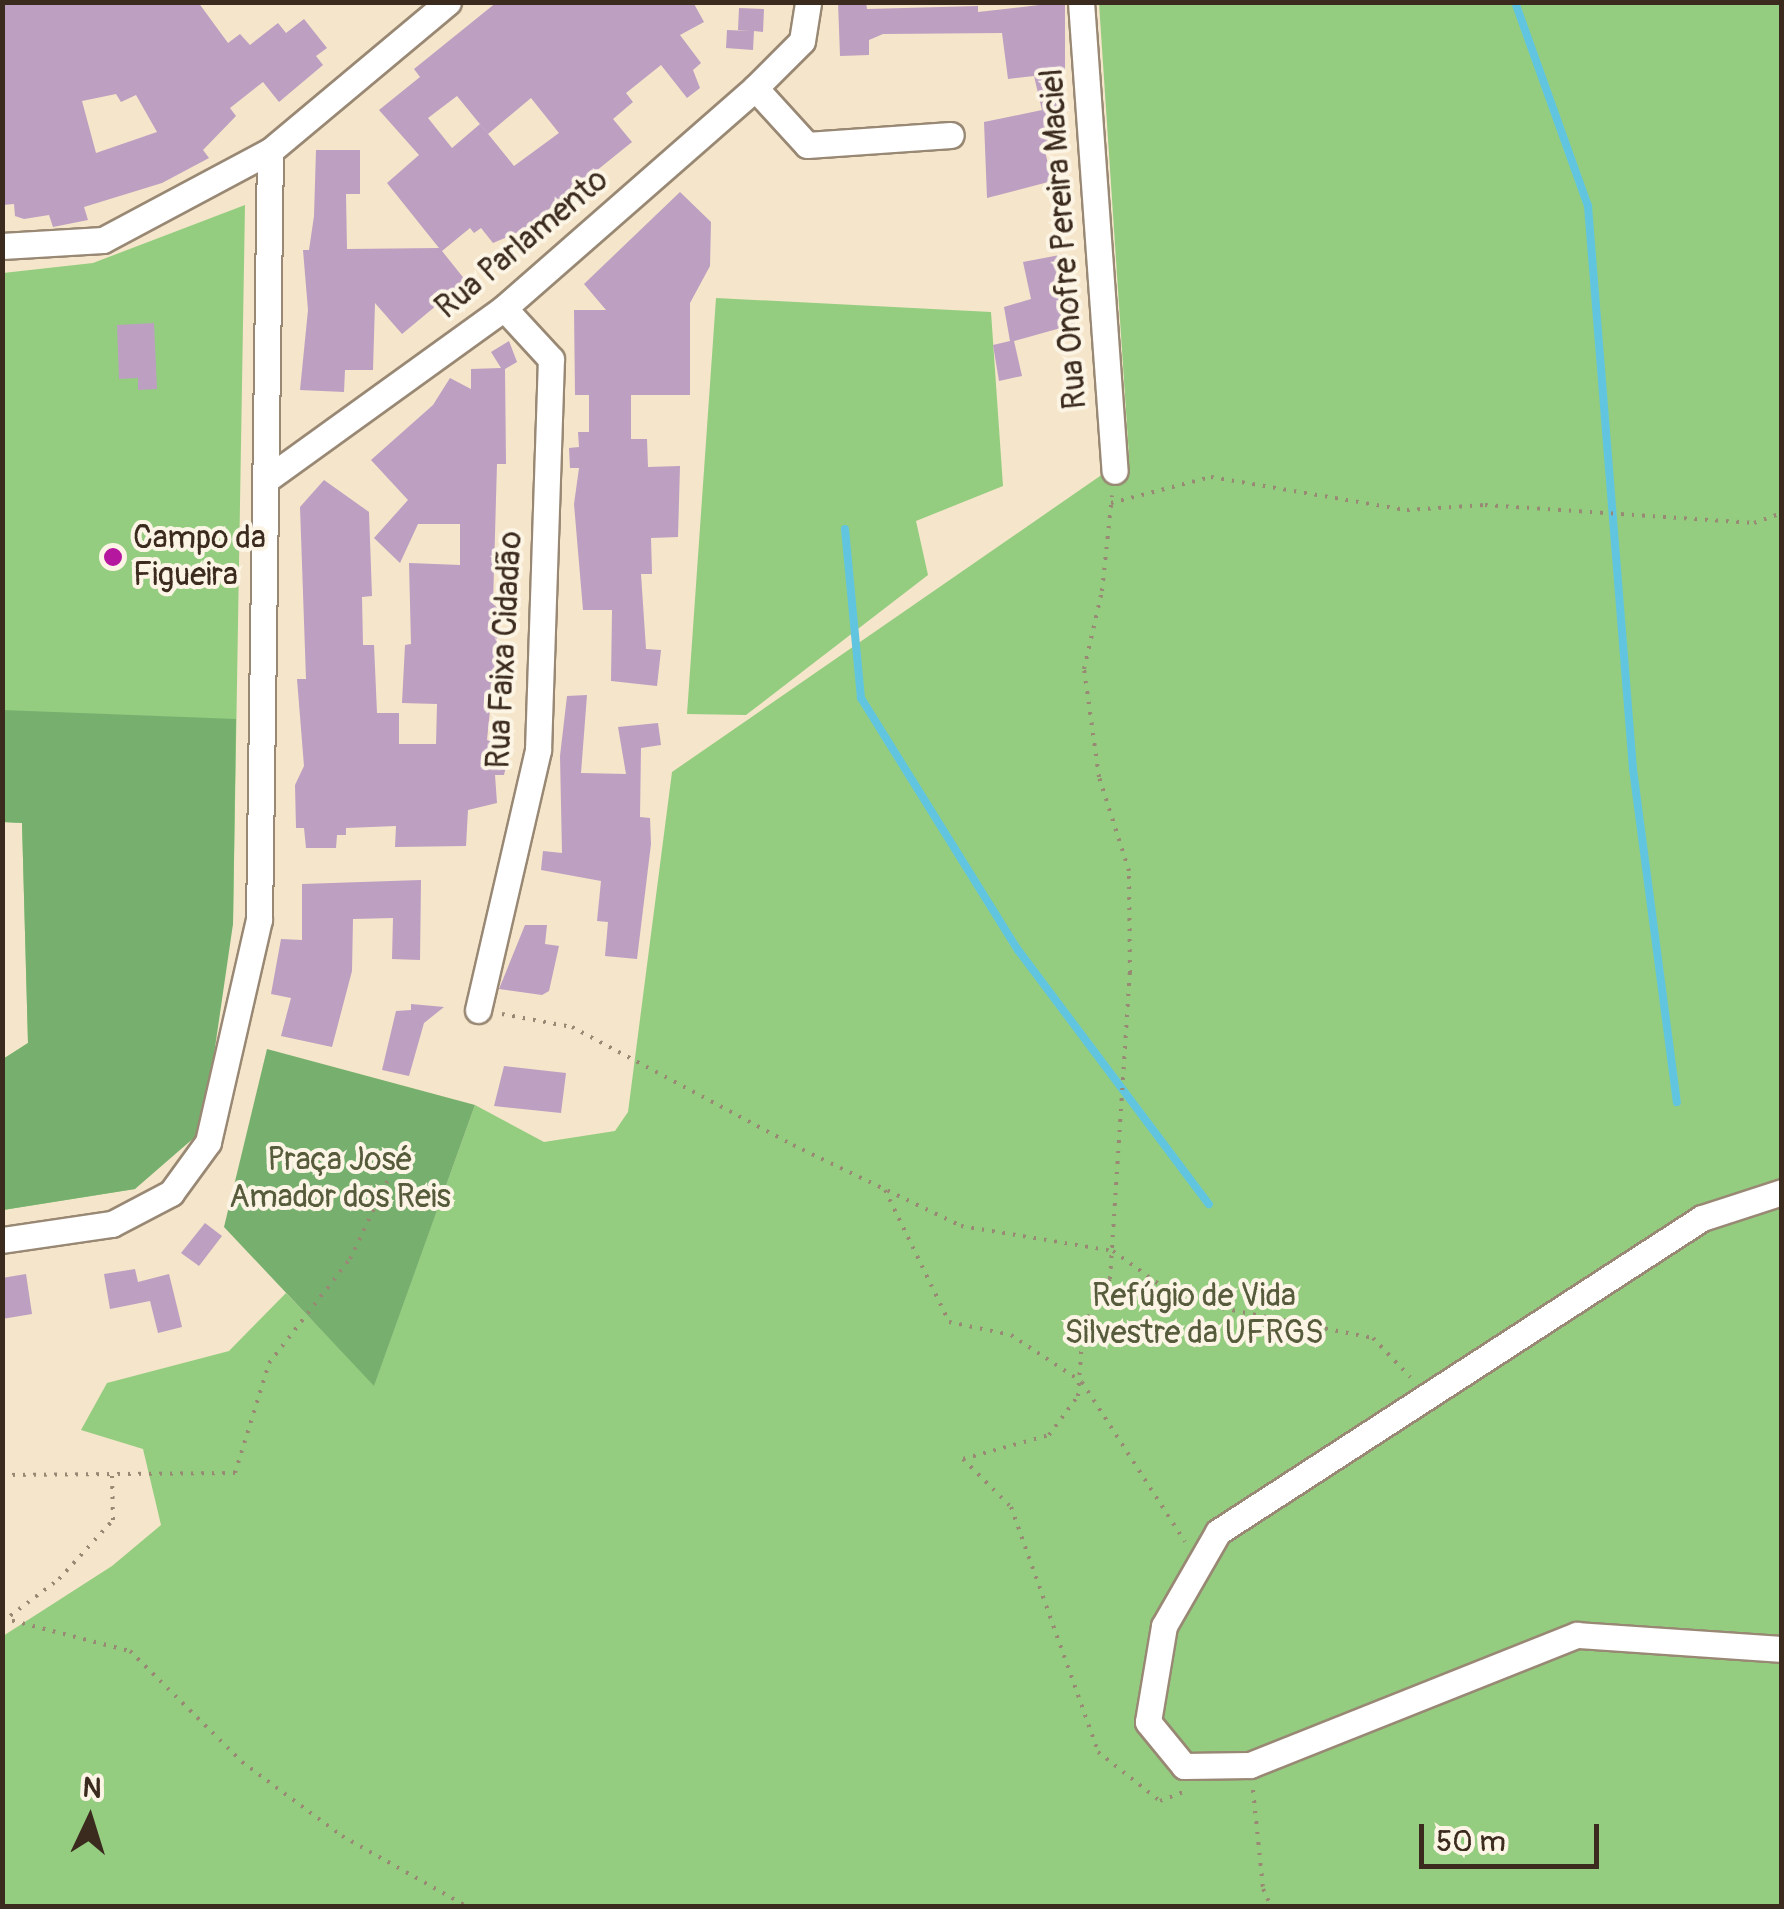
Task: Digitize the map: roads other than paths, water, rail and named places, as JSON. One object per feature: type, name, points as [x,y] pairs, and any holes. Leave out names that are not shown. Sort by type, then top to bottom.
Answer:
[{"type":"street","points":[[2,246],[102,240],[270,151],[448,2]]},
{"type":"street","name":"Rua Parlamento","points":[[267,478],[504,308],[755,88],[802,40],[808,2]]},
{"type":"street","name":"Rua Onofre Pereira Maciel","points":[[1081,2],[1114,472]]},
{"type":"street","points":[[755,88],[807,145],[952,136]]},
{"type":"street","points":[[2,1240],[112,1224],[171,1193],[208,1142],[259,920],[270,151]]},
{"type":"street","name":"Rua Faixa Cidadão","points":[[478,1010],[538,750],[551,359],[504,308]]},
{"type":"street","points":[[1782,1192],[1702,1218],[1218,1532],[1164,1626],[1148,1722],[1184,1766],[1250,1764],[1577,1635],[1782,1649]]},
{"type":"waterway","points":[[1515,2],[1588,206],[1633,769],[1677,1102]]},
{"type":"waterway","points":[[845,529],[861,698],[1018,950],[1209,1204]]},
{"type":"place","name":"Campo da Figueira","points":[[113,557]]},
{"type":"park label","name":"Praça José Amador dos Reis","points":[[340,1180]]},
{"type":"park label","name":"Refúgio de Vida Silvestre da UFRGS","points":[[1194,1316]]}]
